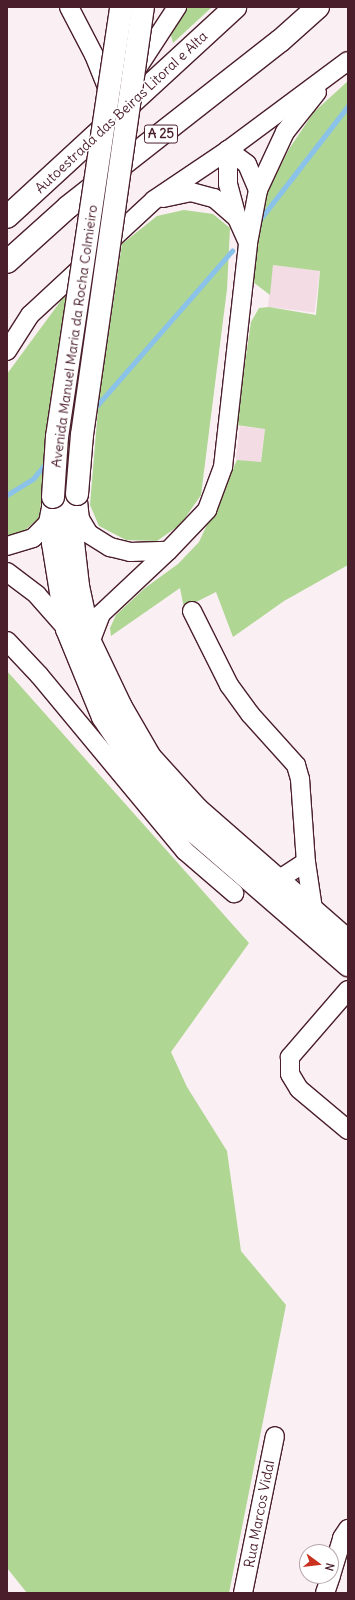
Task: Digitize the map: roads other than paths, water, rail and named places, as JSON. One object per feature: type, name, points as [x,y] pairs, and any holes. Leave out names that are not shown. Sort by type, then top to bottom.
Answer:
[{"type":"main road","name":"Avenida Manuel Maria da Rocha Colmieiro","points":[[121,7],[57,437],[53,496],[53,543],[67,629],[103,718],[136,766],[184,823],[348,965]]},
{"type":"main road","name":"Avenida Manuel Maria da Rocha Colmieiro","points":[[143,7],[85,412],[77,494],[71,506],[78,586],[90,642],[121,707],[150,757],[197,809],[348,940]]},
{"type":"main road","name":"Autoestrada das Beiras Litoral e Alta","points":[[7,217],[235,7]]},
{"type":"main road","name":"A 25","points":[[7,262],[68,207],[280,41],[318,7]]},
{"type":"street","points":[[134,73],[177,7]]},
{"type":"street","points":[[70,9],[94,55],[109,92]]},
{"type":"street","points":[[7,351],[30,315],[154,200],[228,150],[348,61]]},
{"type":"street","points":[[90,642],[101,614],[168,551],[207,510],[223,467],[248,243],[258,190],[285,132],[332,74]]},
{"type":"street","points":[[228,150],[247,164],[258,190]]},
{"type":"street","points":[[228,150],[228,184],[237,218],[248,243]]},
{"type":"street","points":[[154,200],[191,192],[214,198],[237,218]]},
{"type":"street","points":[[77,494],[83,524],[89,534],[110,548],[130,552],[168,551]]},
{"type":"street","points":[[7,546],[33,538],[48,523],[53,496]]},
{"type":"street","points":[[7,572],[36,595],[67,629]]},
{"type":"street","points":[[192,611],[229,685],[250,714],[296,765],[300,779],[306,862],[313,909]]},
{"type":"street","points":[[7,641],[39,675],[186,851],[234,893]]},
{"type":"street","points":[[278,880],[306,862]]},
{"type":"street","points":[[348,990],[290,1057],[290,1074],[299,1089],[348,1130]]},
{"type":"street","name":"Rua Marcos Vidal","points":[[243,1593],[275,1436]]},
{"type":"street","points":[[339,1548],[342,1538],[348,1529]]},
{"type":"waterway","points":[[258,222],[348,106]]},
{"type":"waterway","points":[[94,409],[232,251]]},
{"type":"waterway","points":[[7,495],[33,479],[47,462]]}]
